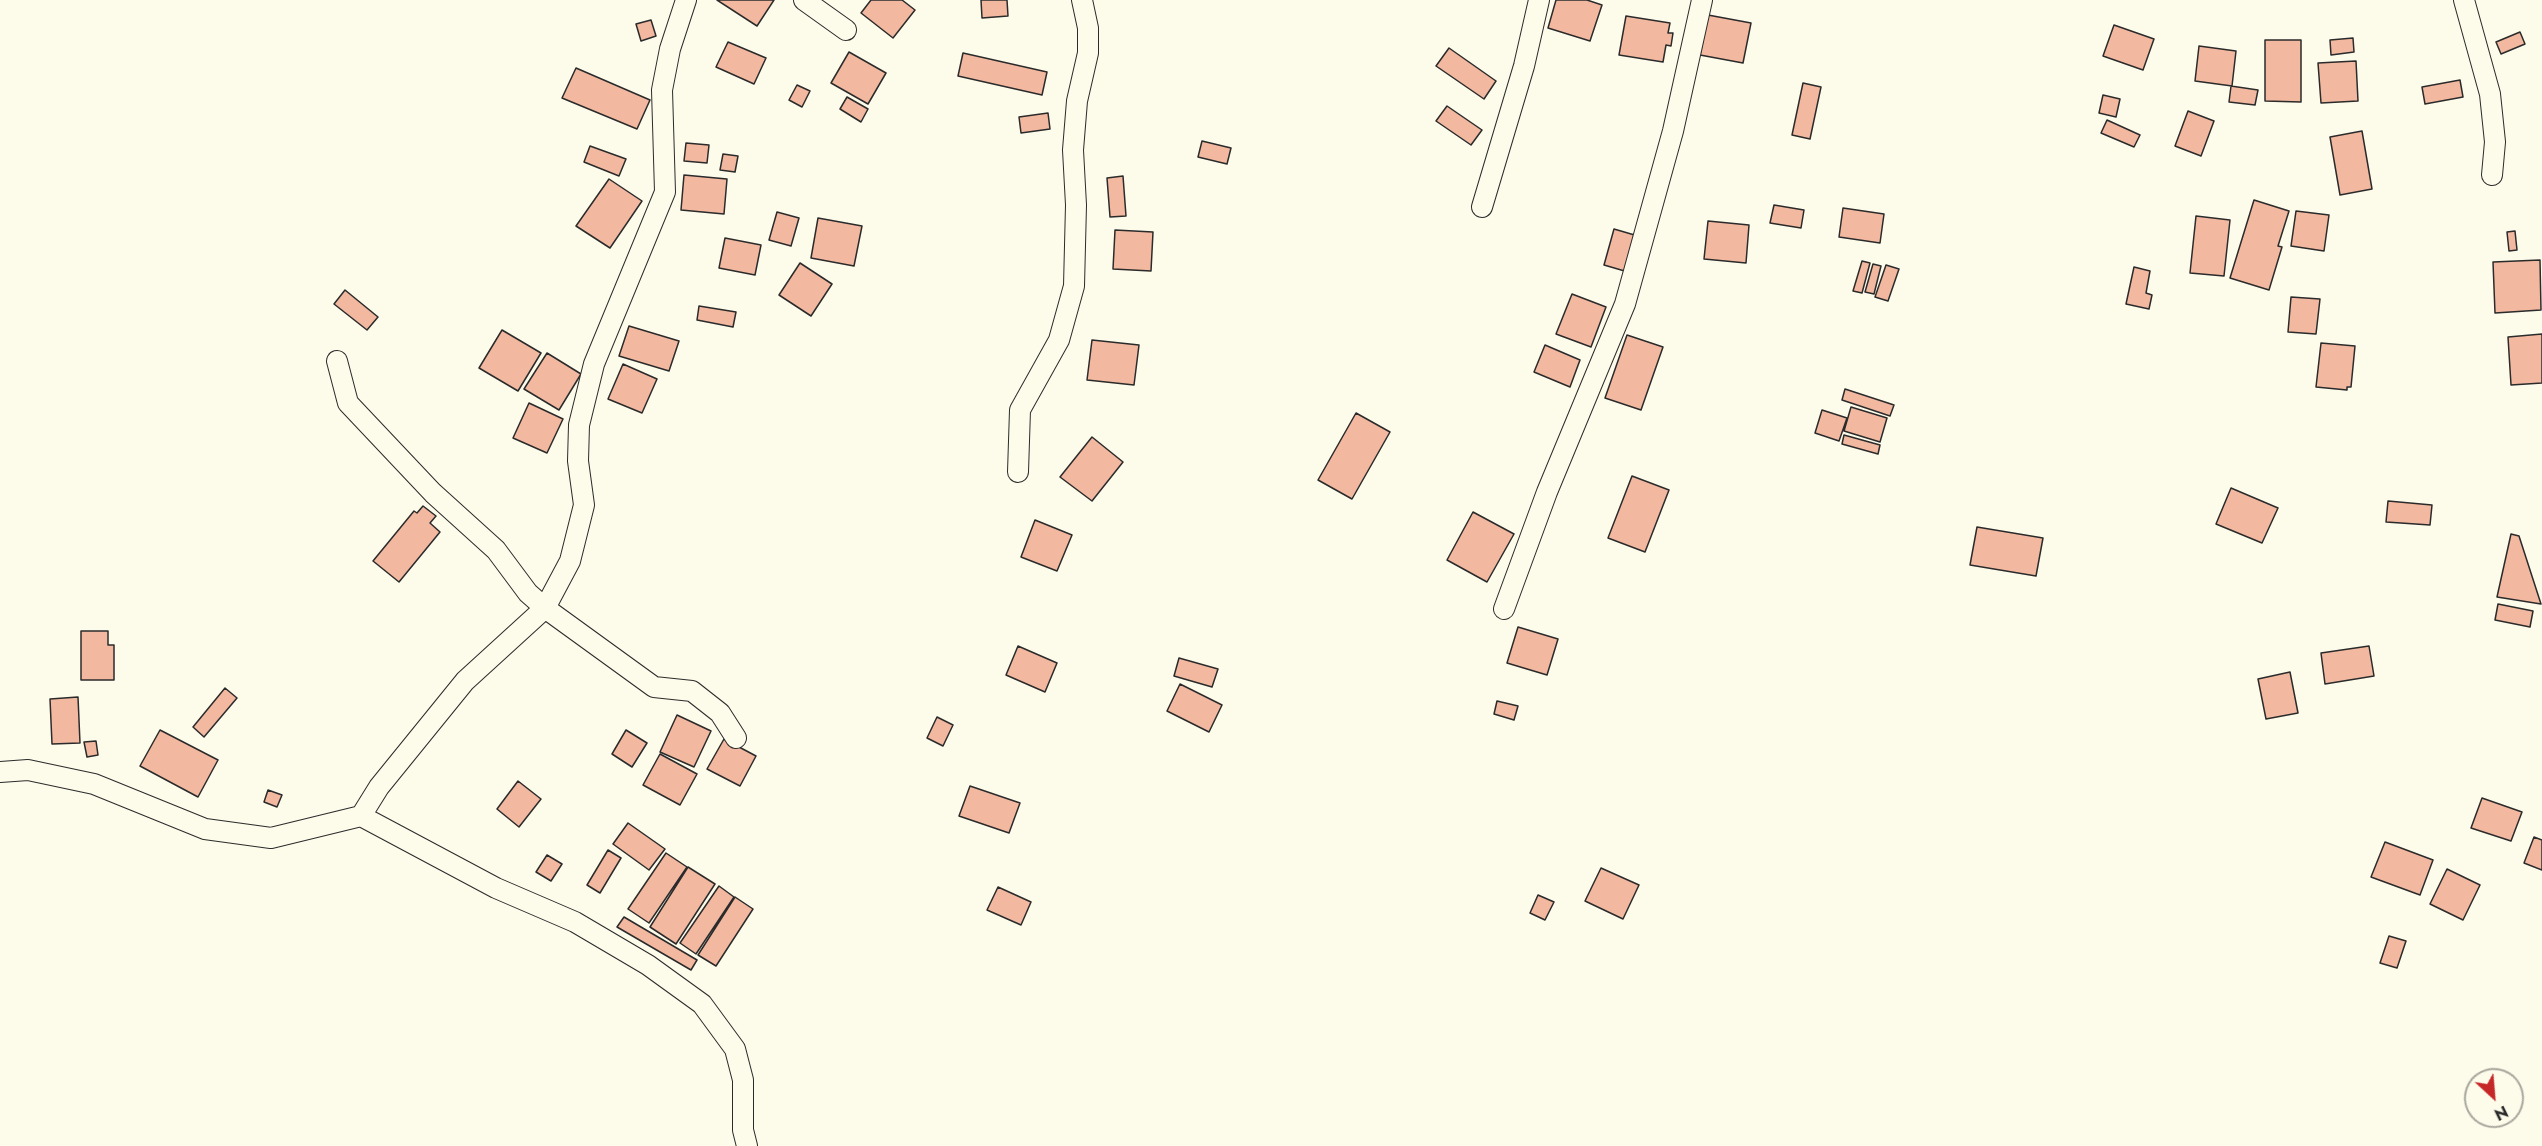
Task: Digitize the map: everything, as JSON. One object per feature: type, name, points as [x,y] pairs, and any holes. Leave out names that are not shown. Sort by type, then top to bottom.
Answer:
[{"type":"street","points":[[361,816],[380,787],[465,681],[545,608],[570,561],[584,505],[578,461],[579,424],[594,364],[665,192],[662,90],[670,49],[686,0]]},
{"type":"street","points":[[804,0],[846,30]]},
{"type":"street","points":[[1018,472],[1020,410],[1059,340],[1074,286],[1076,206],[1073,150],[1077,101],[1088,53],[1088,28],[1082,0]]},
{"type":"street","points":[[1482,207],[1524,66],[1539,0]]},
{"type":"street","points":[[1504,609],[1547,492],[1625,304],[1673,131],[1702,0]]},
{"type":"street","points":[[2464,0],[2490,94],[2495,142],[2492,175]]},
{"type":"street","points":[[338,361],[348,403],[434,493],[496,550],[528,593],[545,608],[654,687],[692,691],[720,713],[736,738]]},
{"type":"street","points":[[0,771],[28,770],[94,784],[205,830],[271,838],[361,816],[496,888],[575,922],[648,966],[702,1004],[735,1049],[742,1080],[743,1130],[747,1146]]},
{"type":"building","points":[[717,0],[774,0],[757,26]]},
{"type":"building","points":[[871,0],[902,0],[915,10],[893,38],[861,13]]},
{"type":"building","points":[[981,0],[1007,0],[1008,16],[982,18]]},
{"type":"building","points":[[1556,0],[1587,0],[1602,5],[1590,41],[1548,28]]},
{"type":"building","points":[[1708,15],[1751,23],[1743,63],[1700,55]]},
{"type":"building","points":[[1626,16],[1670,23],[1668,33],[1673,33],[1671,46],[1666,45],[1663,62],[1619,55]]},
{"type":"building","points":[[651,20],[656,36],[641,41],[636,24]]},
{"type":"building","points":[[2114,25],[2154,39],[2143,70],[2103,56]]},
{"type":"building","points":[[2520,32],[2525,44],[2501,54],[2496,42]]},
{"type":"building","points":[[2353,38],[2354,52],[2331,55],[2330,40]]},
{"type":"building","points":[[2265,40],[2301,40],[2301,102],[2265,101]]},
{"type":"building","points":[[728,42],[766,58],[754,84],[716,67]]},
{"type":"building","points":[[2199,46],[2236,51],[2232,86],[2195,81]]},
{"type":"building","points":[[1449,48],[1496,81],[1484,99],[1436,66]]},
{"type":"building","points":[[849,52],[886,73],[868,104],[831,83]]},
{"type":"building","points":[[963,53],[1047,72],[1042,95],[958,76]]},
{"type":"building","points":[[2356,61],[2358,101],[2321,103],[2318,63]]},
{"type":"building","points":[[576,68],[650,100],[637,129],[562,98]]},
{"type":"building","points":[[2460,80],[2463,97],[2425,104],[2422,87]]},
{"type":"building","points":[[1803,83],[1821,87],[1810,139],[1792,135]]},
{"type":"building","points":[[797,85],[810,91],[802,107],[789,100]]},
{"type":"building","points":[[2231,86],[2258,90],[2255,105],[2229,102]]},
{"type":"building","points":[[2103,95],[2120,99],[2116,117],[2099,113]]},
{"type":"building","points":[[847,97],[868,109],[861,122],[840,109]]},
{"type":"building","points":[[1447,106],[1482,130],[1471,145],[1436,121]]},
{"type":"building","points":[[2188,111],[2214,121],[2201,156],[2175,146]]},
{"type":"building","points":[[1048,113],[1050,129],[1021,133],[1019,117]]},
{"type":"building","points":[[2107,120],[2140,135],[2134,147],[2101,133]]},
{"type":"building","points":[[2362,131],[2372,189],[2340,195],[2330,137]]},
{"type":"building","points":[[1202,141],[1231,148],[1227,164],[1198,157]]},
{"type":"building","points":[[686,143],[709,145],[707,163],[684,161]]},
{"type":"building","points":[[590,146],[626,159],[619,176],[584,162]]},
{"type":"building","points":[[723,154],[738,156],[735,172],[720,170]]},
{"type":"building","points":[[684,175],[727,179],[724,214],[681,210]]},
{"type":"building","points":[[1123,176],[1126,216],[1110,217],[1107,178]]},
{"type":"building","points":[[609,179],[642,201],[610,248],[576,226]]},
{"type":"building","points":[[2254,200],[2289,211],[2278,246],[2282,247],[2269,290],[2230,278]]},
{"type":"building","points":[[1774,205],[1804,210],[1801,228],[1770,223]]},
{"type":"building","points":[[1843,208],[1884,214],[1880,243],[1839,237]]},
{"type":"building","points":[[2296,211],[2329,215],[2324,251],[2291,246]]},
{"type":"building","points":[[777,212],[799,218],[791,246],[769,240]]},
{"type":"building","points":[[2196,216],[2230,220],[2224,276],[2190,273]]},
{"type":"building","points":[[818,218],[862,226],[854,266],[811,258]]},
{"type":"building","points":[[1708,221],[1749,225],[1746,263],[1704,259]]},
{"type":"building","points":[[1614,229],[1638,236],[1628,272],[1604,265]]},
{"type":"building","points":[[1115,230],[1153,232],[1151,271],[1113,269]]},
{"type":"building","points":[[2515,231],[2517,250],[2509,251],[2507,232]]},
{"type":"building","points":[[725,238],[761,245],[755,275],[719,268]]},
{"type":"building","points":[[2540,260],[2541,310],[2495,313],[2493,262]]},
{"type":"building","points":[[1862,261],[1870,263],[1862,293],[1853,291]]},
{"type":"building","points":[[800,263],[832,284],[811,316],[779,295]]},
{"type":"building","points":[[1873,264],[1881,266],[1874,294],[1865,292]]},
{"type":"building","points":[[1886,265],[1899,269],[1888,301],[1875,297]]},
{"type":"building","points":[[2134,267],[2150,271],[2146,293],[2152,295],[2149,309],[2126,304]]},
{"type":"building","points":[[345,290],[378,317],[367,330],[334,304]]},
{"type":"building","points":[[1572,294],[1606,307],[1591,347],[1556,334]]},
{"type":"building","points":[[2291,297],[2320,299],[2316,334],[2288,332]]},
{"type":"building","points":[[699,306],[736,312],[733,327],[697,320]]},
{"type":"building","points":[[629,326],[679,341],[669,371],[619,356]]},
{"type":"building","points":[[502,330],[541,353],[518,391],[479,368]]},
{"type":"building","points":[[2542,334],[2542,383],[2511,385],[2508,337]]},
{"type":"building","points":[[1627,335],[1663,347],[1641,410],[1605,398]]},
{"type":"building","points":[[1092,340],[1139,345],[1134,385],[1087,380]]},
{"type":"building","points":[[2321,343],[2355,346],[2351,387],[2347,387],[2347,390],[2316,387]]},
{"type":"building","points":[[1545,345],[1580,360],[1570,387],[1534,372]]},
{"type":"building","points":[[547,353],[581,374],[559,410],[524,389]]},
{"type":"building","points":[[623,364],[657,379],[642,413],[608,399]]},
{"type":"building","points":[[1845,389],[1894,405],[1890,416],[1842,400]]},
{"type":"building","points":[[529,403],[563,419],[547,453],[513,438]]},
{"type":"building","points":[[1851,407],[1887,418],[1880,442],[1844,431]]},
{"type":"building","points":[[1822,410],[1847,418],[1839,441],[1815,433]]},
{"type":"building","points":[[1356,413],[1390,432],[1352,499],[1318,480]]},
{"type":"building","points":[[1844,435],[1880,445],[1878,454],[1842,444]]},
{"type":"building","points":[[1092,437],[1123,462],[1092,501],[1060,477]]},
{"type":"building","points":[[1632,476],[1669,490],[1645,552],[1608,538]]},
{"type":"building","points":[[2231,488],[2278,508],[2262,543],[2216,524]]},
{"type":"building","points":[[2388,501],[2432,505],[2430,525],[2386,522]]},
{"type":"building","points":[[423,506],[436,516],[430,523],[440,532],[399,582],[373,561],[414,511],[417,513]]},
{"type":"building","points":[[1473,512],[1514,534],[1487,582],[1447,560]]},
{"type":"building","points":[[1035,520],[1072,535],[1057,571],[1021,557]]},
{"type":"building","points":[[1977,527],[2043,538],[2036,576],[1970,565]]},
{"type":"building","points":[[2511,534],[2519,536],[2541,604],[2497,597]]},
{"type":"building","points":[[2498,604],[2533,611],[2530,627],[2495,620]]},
{"type":"building","points":[[1518,627],[1558,639],[1547,675],[1507,663]]},
{"type":"building","points":[[81,631],[108,631],[108,645],[114,645],[114,680],[81,680]]},
{"type":"building","points":[[1018,646],[1057,663],[1045,692],[1006,675]]},
{"type":"building","points":[[2369,646],[2374,676],[2325,684],[2321,653]]},
{"type":"building","points":[[1179,658],[1218,669],[1212,687],[1174,676]]},
{"type":"building","points":[[2290,672],[2298,713],[2266,719],[2258,679]]},
{"type":"building","points":[[1180,684],[1222,705],[1209,732],[1167,711]]},
{"type":"building","points":[[225,688],[237,698],[204,737],[193,727]]},
{"type":"building","points":[[78,697],[80,743],[52,744],[50,699]]},
{"type":"building","points":[[1497,701],[1518,706],[1514,720],[1494,714]]},
{"type":"building","points":[[677,715],[711,731],[694,767],[660,752]]},
{"type":"building","points":[[937,717],[953,725],[943,746],[927,738]]},
{"type":"building","points":[[160,730],[218,760],[198,797],[140,766]]},
{"type":"building","points":[[626,730],[647,743],[632,767],[612,754]]},
{"type":"building","points":[[724,739],[756,756],[740,786],[707,769]]},
{"type":"building","points":[[96,741],[98,755],[87,757],[84,742]]},
{"type":"building","points":[[660,754],[697,774],[680,805],[643,785]]},
{"type":"building","points":[[518,781],[541,799],[519,827],[497,809]]},
{"type":"building","points":[[970,786],[1020,803],[1009,833],[959,816]]},
{"type":"building","points":[[268,790],[282,795],[277,807],[264,802]]},
{"type":"building","points":[[2482,798],[2522,812],[2511,841],[2471,828]]},
{"type":"building","points":[[628,823],[665,849],[649,870],[613,844]]},
{"type":"building","points":[[2534,837],[2542,840],[2542,870],[2524,863]]},
{"type":"building","points":[[2385,842],[2433,860],[2420,895],[2371,877]]},
{"type":"building","points":[[608,850],[621,858],[600,893],[587,885]]},
{"type":"building","points":[[666,853],[687,867],[649,923],[628,909]]},
{"type":"building","points":[[547,855],[562,864],[551,881],[536,872]]},
{"type":"building","points":[[688,867],[715,884],[676,944],[650,927]]},
{"type":"building","points":[[1601,868],[1639,885],[1623,919],[1585,901]]},
{"type":"building","points":[[2447,869],[2480,885],[2463,920],[2430,904]]},
{"type":"building","points":[[719,886],[734,897],[696,954],[680,943]]},
{"type":"building","points":[[998,887],[1031,902],[1021,925],[987,910]]},
{"type":"building","points":[[1538,895],[1554,902],[1545,920],[1530,913]]},
{"type":"building","points":[[735,897],[753,909],[716,966],[698,955]]},
{"type":"building","points":[[624,917],[697,960],[691,970],[617,927]]},
{"type":"building","points":[[2389,936],[2406,941],[2397,968],[2380,963]]}]
